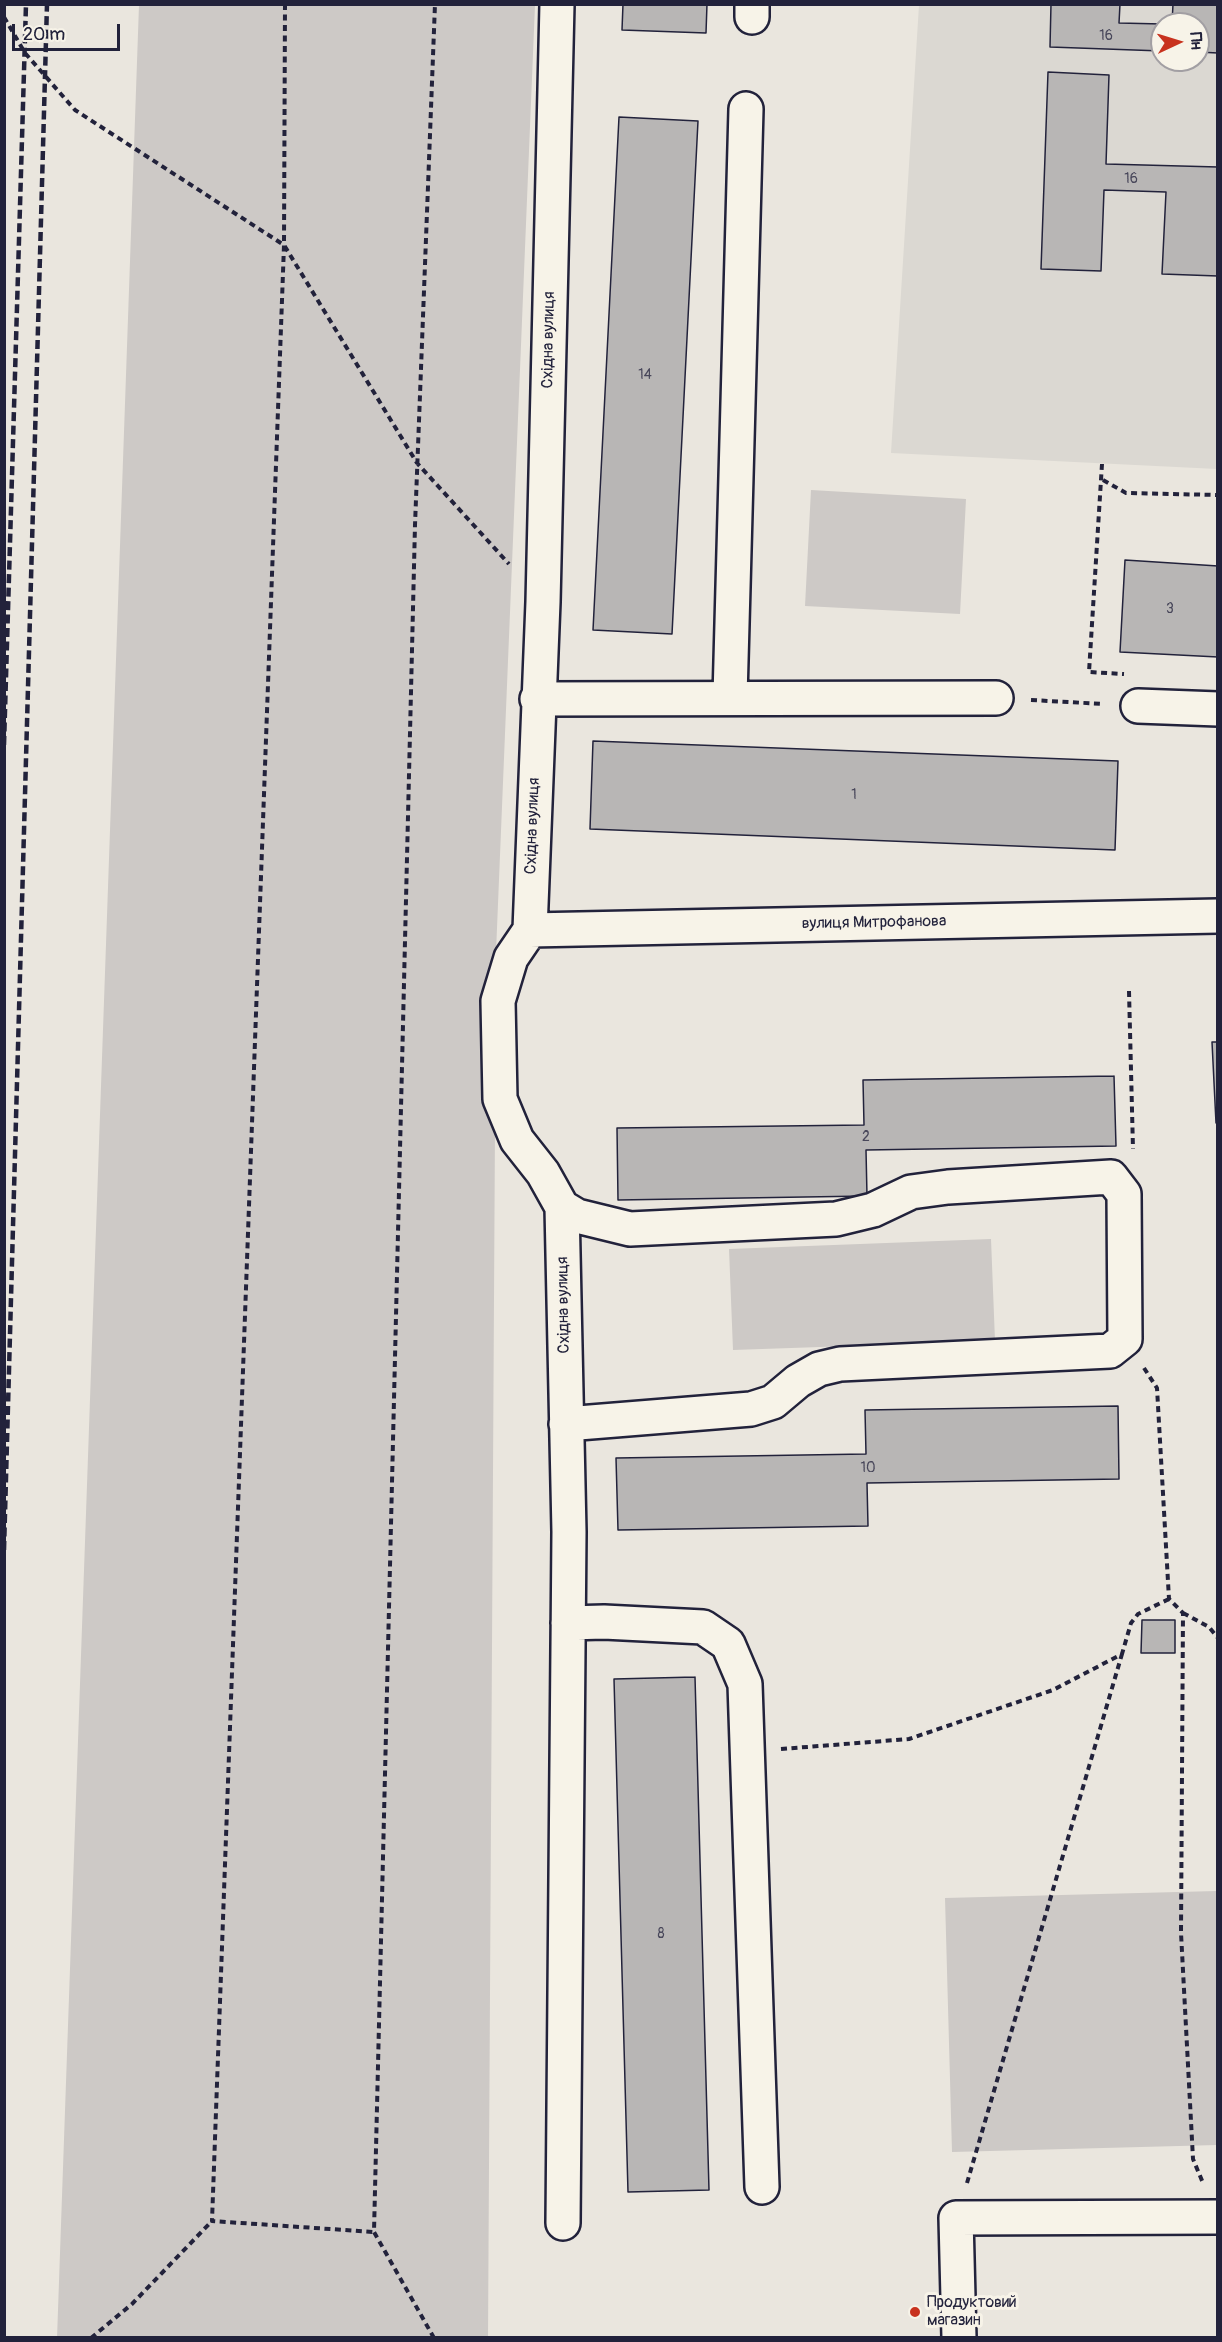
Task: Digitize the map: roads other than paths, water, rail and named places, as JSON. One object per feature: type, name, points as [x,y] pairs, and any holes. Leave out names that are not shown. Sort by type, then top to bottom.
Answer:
[{"type":"street","name":"Східна вулиця","points":[[557,4],[543,602],[537,699],[530,930],[511,958],[498,1000],[500,1099],[517,1140],[543,1173],[562,1208],[569,1532],[563,2223]]},
{"type":"street","points":[[730,697],[746,110]]},
{"type":"street","points":[[537,699],[996,698]]},
{"type":"street","points":[[1138,706],[1218,709]]},
{"type":"street","name":"вулиця Митрофанова","points":[[530,930],[1218,916]]},
{"type":"street","points":[[562,1208],[577,1216],[630,1229],[836,1219],[873,1210],[911,1192],[948,1187],[1111,1177],[1124,1194],[1125,1338],[1110,1351],[840,1364],[819,1369],[798,1381],[773,1402],[751,1409],[566,1424]]},
{"type":"street","points":[[568,1623],[604,1622],[703,1627],[728,1644],[745,1684],[762,2187]]},
{"type":"street","points":[[959,2337],[956,2217],[1215,2217]]},
{"type":"railway","points":[[4,745],[26,4]]},
{"type":"railway","points":[[4,1550],[47,4]]},
{"type":"place","name":"Продуктовий магазин","points":[[915,2312]]}]
